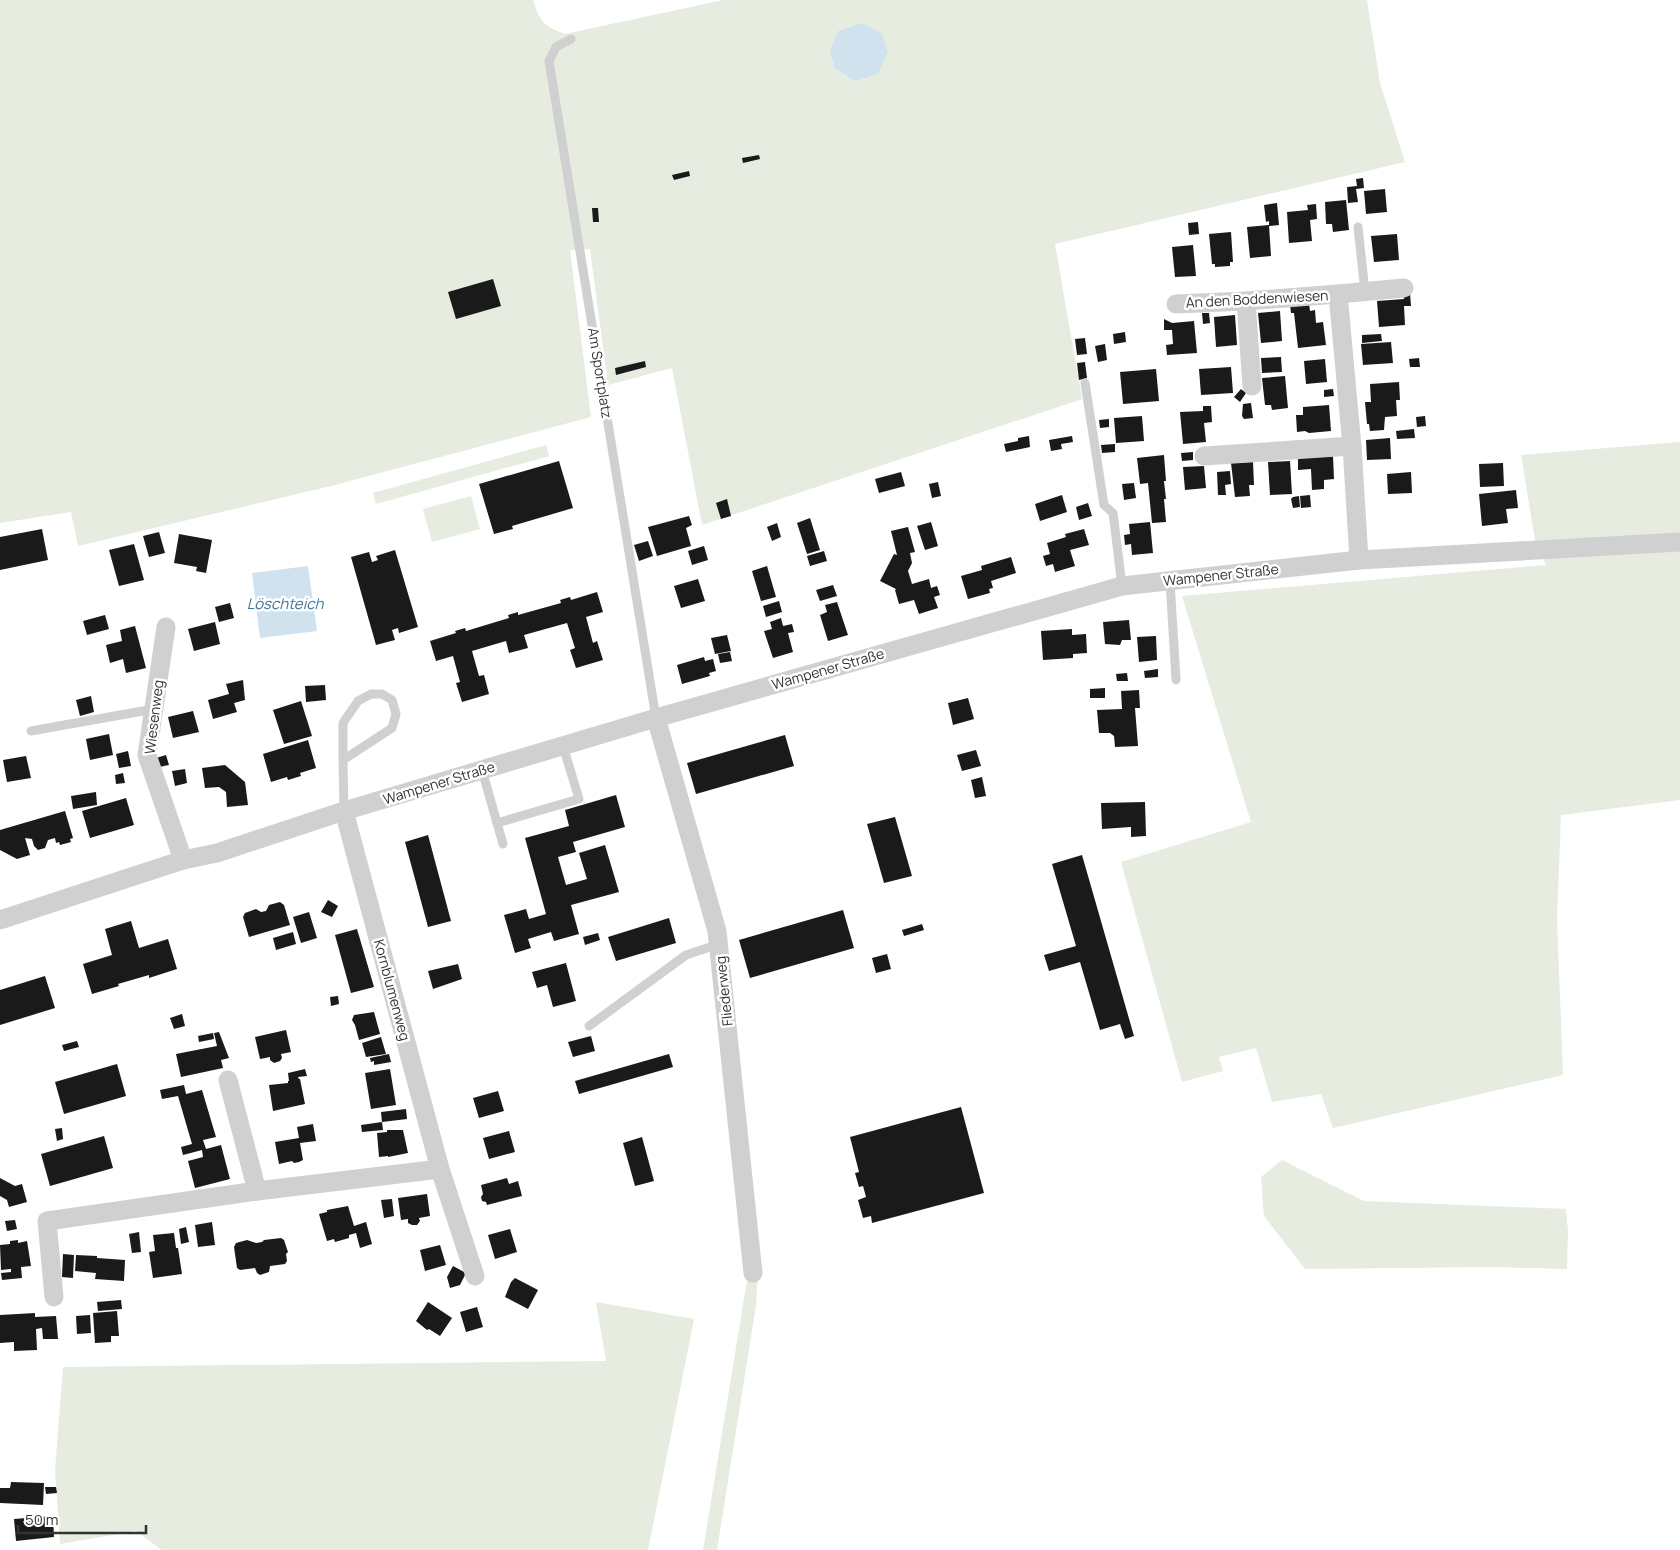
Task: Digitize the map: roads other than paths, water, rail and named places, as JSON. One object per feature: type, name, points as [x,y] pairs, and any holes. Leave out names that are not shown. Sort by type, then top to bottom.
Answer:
[{"type":"street","name":"An den Boddenwiesen","points":[[1176,304],[1246,301],[1404,288]]},
{"type":"street","name":"An den Boddenwiesen","points":[[1338,294],[1352,446],[1359,560]]},
{"type":"street","points":[[1246,301],[1252,386]]},
{"type":"street","points":[[1204,456],[1352,446]]},
{"type":"street","name":"Wampener Straße","points":[[0,920],[183,860],[217,853],[344,811],[656,718],[1122,586],[1359,560],[1680,542]]},
{"type":"street","name":"Wiesenweg","points":[[166,627],[147,755],[183,860]]},
{"type":"street","name":"Fliederweg","points":[[656,718],[717,931],[753,1273]]},
{"type":"street","name":"Kornblumenweg","points":[[344,811],[440,1170],[475,1276]]},
{"type":"street","points":[[228,1080],[257,1191]]},
{"type":"street","points":[[54,1297],[47,1221],[257,1191],[440,1170]]},
{"type":"lane","name":"Am Sportplatz","points":[[571,39],[556,48],[549,61],[656,718]]},
{"type":"lane","points":[[1358,227],[1365,292]]},
{"type":"lane","points":[[1085,382],[1104,505],[1113,513],[1122,586]]},
{"type":"lane","points":[[1170,581],[1176,680]]},
{"type":"lane","points":[[343,760],[392,728],[396,714],[392,700],[382,694],[371,694],[358,701],[343,723],[343,760],[344,811]]},
{"type":"lane","points":[[31,731],[154,709]]},
{"type":"lane","points":[[497,823],[579,799],[564,746]]},
{"type":"lane","points":[[482,770],[503,844]]},
{"type":"lane","points":[[589,1026],[686,955],[719,944]]},
{"type":"water","points":[[863,23],[882,34],[888,52],[878,74],[855,81],[835,68],[830,50],[838,31]]},
{"type":"water","name":"Löschteich","points":[[308,566],[317,631],[260,638],[252,573]]}]
